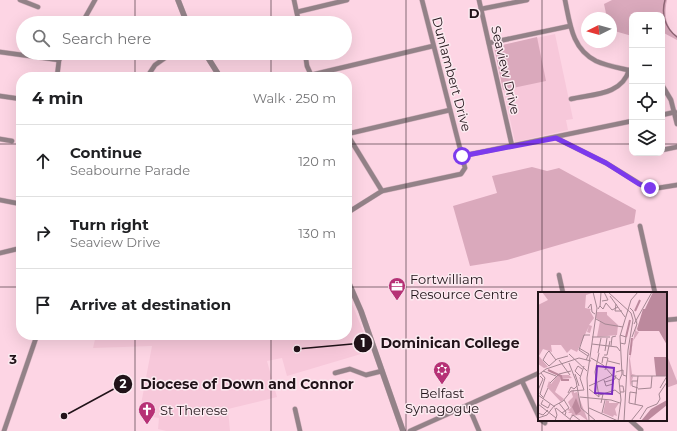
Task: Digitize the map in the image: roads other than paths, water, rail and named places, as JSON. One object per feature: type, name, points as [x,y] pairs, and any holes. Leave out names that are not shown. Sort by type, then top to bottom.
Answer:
[{"type":"street","points":[[20,0],[38,7]]},
{"type":"street","points":[[86,16],[95,0]]},
{"type":"street","points":[[178,0],[184,16]]},
{"type":"street","points":[[294,0],[298,16]]},
{"type":"street","points":[[297,12],[347,0]]},
{"type":"street","name":"Dunlambert Drive","points":[[352,210],[382,191],[461,174],[465,168],[422,0]]},
{"type":"street","name":"Seaview Drive","points":[[479,0],[512,146]]},
{"type":"street","points":[[481,9],[527,0]]},
{"type":"street","points":[[565,0],[570,26],[578,46],[597,62],[629,70]]},
{"type":"street","points":[[489,43],[570,26]]},
{"type":"street","points":[[328,72],[433,46]]},
{"type":"street","points":[[0,52],[16,54]]},
{"type":"street","points":[[58,72],[59,60]]},
{"type":"street","points":[[150,72],[155,65],[162,60]]},
{"type":"street","points":[[209,60],[217,72]]},
{"type":"street","points":[[307,60],[311,72]]},
{"type":"street","points":[[571,99],[609,91],[619,87],[624,83],[629,74]]},
{"type":"street","points":[[665,90],[671,100],[677,124]]},
{"type":"street","points":[[0,96],[16,98]]},
{"type":"street","points":[[352,133],[450,110]]},
{"type":"street","points":[[665,114],[675,112]]},
{"type":"street","points":[[462,156],[629,123]]},
{"type":"street","points":[[556,138],[606,163],[645,187],[658,188],[677,185]]},
{"type":"street","points":[[0,140],[12,141]]},
{"type":"street","points":[[352,142],[382,191]]},
{"type":"street","points":[[665,149],[677,147]]},
{"type":"street","points":[[0,200],[16,203]]},
{"type":"street","points":[[640,226],[655,292]]},
{"type":"street","points":[[0,253],[16,249]]},
{"type":"street","points":[[559,275],[563,292]]},
{"type":"street","points":[[352,290],[361,311],[403,431]]},
{"type":"street","points":[[667,320],[677,319]]},
{"type":"street","points":[[4,431],[35,340]]},
{"type":"street","points":[[335,373],[350,369],[366,375],[382,371]]},
{"type":"street","points":[[410,431],[538,373]]},
{"type":"street","points":[[522,381],[538,415]]},
{"type":"street","points":[[468,405],[479,431]]},
{"type":"street","points":[[295,409],[300,431]]},
{"type":"street","points":[[631,421],[642,430]]},
{"type":"waterway","points":[[665,0],[665,20],[667,25],[677,37]]},
{"type":"place","name":"Fortwilliam Resource Centre","points":[[397,301]]},
{"type":"place","name":"Dominican College","points":[[297,349]]},
{"type":"place","name":"Belfast Synagogue","points":[[442,385]]},
{"type":"place","name":"Diocese of Down and Connor","points":[[64,416]]},
{"type":"place","name":"St Therese","points":[[147,425]]}]
